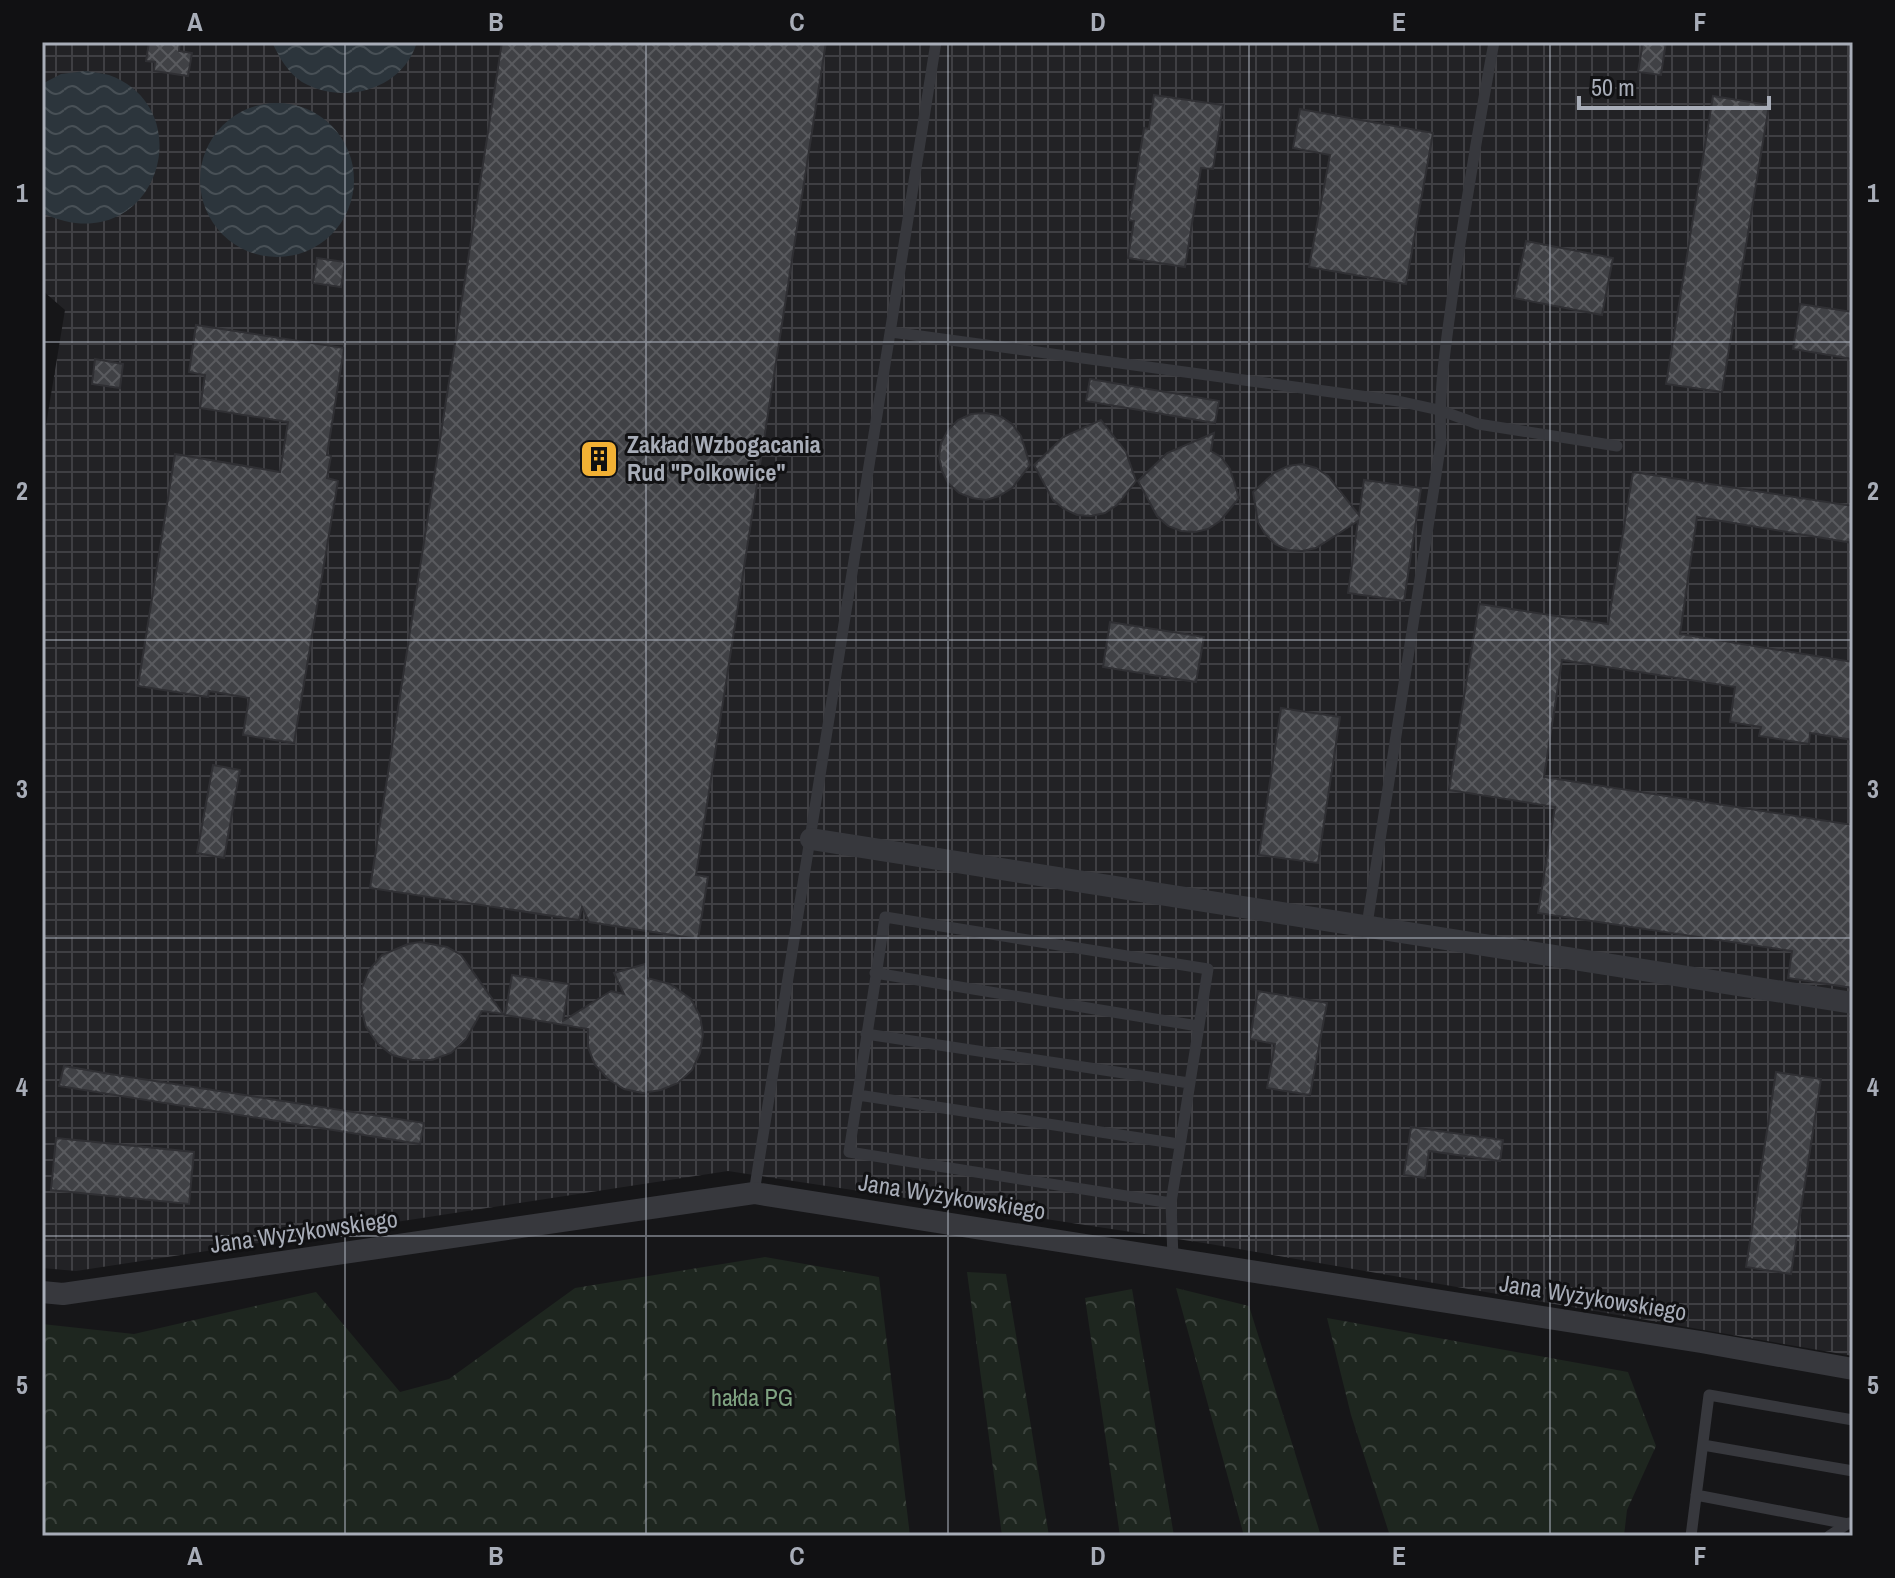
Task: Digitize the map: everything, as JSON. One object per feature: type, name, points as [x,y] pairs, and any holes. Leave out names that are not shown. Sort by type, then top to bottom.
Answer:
[{"type":"street","points":[[811,839],[1853,1003]]},
{"type":"street","name":"Jana Wyżykowskiego","points":[[42,1292],[63,1294],[754,1193],[1701,1342],[1853,1369]]},
{"type":"lane","points":[[754,1193],[936,42]]},
{"type":"lane","points":[[1367,925],[1441,442],[1439,410],[1442,367],[1494,42]]},
{"type":"lane","points":[[891,332],[1383,399],[1439,410],[1478,424],[1617,446]]},
{"type":"lane","points":[[1171,1203],[849,1152],[885,917],[1208,969],[1171,1203],[1173,1258]]},
{"type":"lane","points":[[875,973],[1198,1026]]},
{"type":"lane","points":[[866,1034],[1189,1083]]},
{"type":"lane","points":[[858,1095],[1179,1144]]},
{"type":"lane","points":[[1691,1536],[1709,1395],[1853,1420]]},
{"type":"lane","points":[[1703,1445],[1853,1471]]},
{"type":"lane","points":[[1696,1495],[1850,1523]]},
{"type":"lane","points":[[1829,1536],[1850,1523]]},
{"type":"shaded area","points":[[42,42],[1853,42],[1853,1356],[1210,1244],[728,1171],[76,1271],[42,1268],[42,449],[65,310],[42,290]]},
{"type":"green space","name":"hałda PG","points":[[765,1257],[879,1277],[910,1536],[42,1536],[42,1324],[134,1334],[316,1292],[400,1392],[449,1379],[575,1288]]},
{"type":"green space","points":[[967,1272],[1006,1274],[1049,1536],[1002,1536]]},
{"type":"green space","points":[[1176,1288],[1249,1306],[1321,1536],[1244,1536]]},
{"type":"green space","points":[[1132,1289],[1174,1536],[1120,1536],[1085,1298]]},
{"type":"green space","points":[[1327,1318],[1628,1372],[1656,1446],[1627,1510],[1624,1536],[1390,1536],[1351,1415]]},
{"type":"water","points":[[272,42],[417,42],[399,72],[385,82],[353,93],[335,93],[318,89],[297,78],[284,64]]},
{"type":"water","points":[[85,71],[109,75],[138,93],[155,119],[160,148],[154,177],[138,201],[113,218],[81,223],[42,213],[42,84],[61,74]]},
{"type":"water","points":[[277,103],[306,109],[331,126],[348,151],[354,180],[348,209],[331,234],[306,251],[277,257],[248,251],[223,234],[206,209],[200,180],[206,151],[223,126],[248,109]]},
{"type":"building","points":[[149,42],[180,42],[179,51],[192,53],[188,76],[154,71],[155,62],[146,61]]},
{"type":"building","name":"Zakład Wzbogacania Rud \"Polkowice\"","points":[[502,42],[826,42],[696,875],[708,877],[698,939],[589,922],[582,907],[579,920],[370,888]]},
{"type":"building","points":[[1643,42],[1666,42],[1661,75],[1638,72]]},
{"type":"building","points":[[1154,95],[1223,105],[1213,169],[1201,168],[1185,267],[1128,258],[1134,221],[1129,220],[1144,128],[1149,129]]},
{"type":"building","points":[[1713,96],[1769,105],[1722,392],[1666,384]]},
{"type":"building","points":[[1300,109],[1433,133],[1406,284],[1309,267],[1330,155],[1293,148]]},
{"type":"building","points":[[1526,241],[1613,258],[1602,315],[1514,298]]},
{"type":"building","points":[[317,258],[345,262],[341,287],[313,283]]},
{"type":"building","points":[[1800,304],[1853,312],[1853,359],[1793,349]]},
{"type":"building","points":[[196,325],[344,348],[327,455],[331,456],[327,478],[338,481],[294,743],[243,735],[249,698],[209,691],[208,697],[138,686],[175,454],[280,472],[288,422],[200,408],[205,375],[189,372]]},
{"type":"building","points":[[95,359],[123,364],[120,388],[92,384]]},
{"type":"building","points":[[1090,379],[1219,401],[1215,423],[1086,401]]},
{"type":"building","points":[[971,414],[1000,416],[1012,424],[1021,436],[1030,465],[1012,488],[986,500],[959,493],[948,483],[939,457],[941,443],[958,420]]},
{"type":"building","points":[[1101,420],[1126,452],[1136,481],[1117,505],[1105,513],[1077,515],[1053,500],[1034,465],[1063,437]]},
{"type":"building","points":[[1214,433],[1211,451],[1221,457],[1230,469],[1239,498],[1220,521],[1208,529],[1181,531],[1168,526],[1157,516],[1138,481],[1167,453]]},
{"type":"building","points":[[1302,464],[1328,476],[1359,515],[1364,480],[1421,488],[1404,601],[1348,593],[1358,521],[1316,548],[1302,551],[1288,550],[1275,544],[1265,534],[1258,522],[1253,492],[1275,472]]},
{"type":"building","points":[[1633,472],[1853,506],[1853,543],[1697,517],[1680,634],[1853,662],[1853,740],[1810,733],[1809,744],[1759,736],[1761,727],[1730,722],[1735,687],[1562,660],[1544,777],[1853,825],[1853,988],[1788,978],[1792,951],[1538,913],[1555,807],[1449,790],[1479,604],[1608,624]]},
{"type":"building","points":[[1110,622],[1204,637],[1196,682],[1103,667]]},
{"type":"building","points":[[1281,708],[1340,717],[1318,863],[1259,855]]},
{"type":"building","points":[[213,765],[240,770],[224,858],[197,853]]},
{"type":"building","points":[[420,942],[447,947],[461,955],[503,1014],[482,1011],[466,1039],[451,1053],[432,1060],[412,1060],[392,1055],[377,1043],[366,1027],[361,1008],[362,988],[369,970],[382,955]]},
{"type":"building","points":[[645,964],[647,978],[670,984],[691,999],[700,1016],[703,1034],[700,1053],[692,1070],[678,1083],[661,1090],[642,1093],[624,1089],[608,1079],[595,1065],[588,1047],[588,1029],[505,1015],[512,975],[569,984],[563,1021],[611,991],[624,994],[614,973]]},
{"type":"building","points":[[1258,991],[1327,1003],[1310,1095],[1267,1088],[1275,1044],[1250,1039]]},
{"type":"building","points":[[64,1066],[424,1123],[420,1144],[59,1086]]},
{"type":"building","points":[[1776,1072],[1821,1079],[1791,1274],[1746,1267]]},
{"type":"building","points":[[1411,1127],[1503,1140],[1500,1161],[1429,1151],[1425,1178],[1404,1175]]},
{"type":"building","points":[[56,1138],[194,1152],[189,1204],[51,1190]]},
{"type":"place","name":"Zakład Wzbogacania Rud \"Polkowice\"","points":[[599,459]]}]
